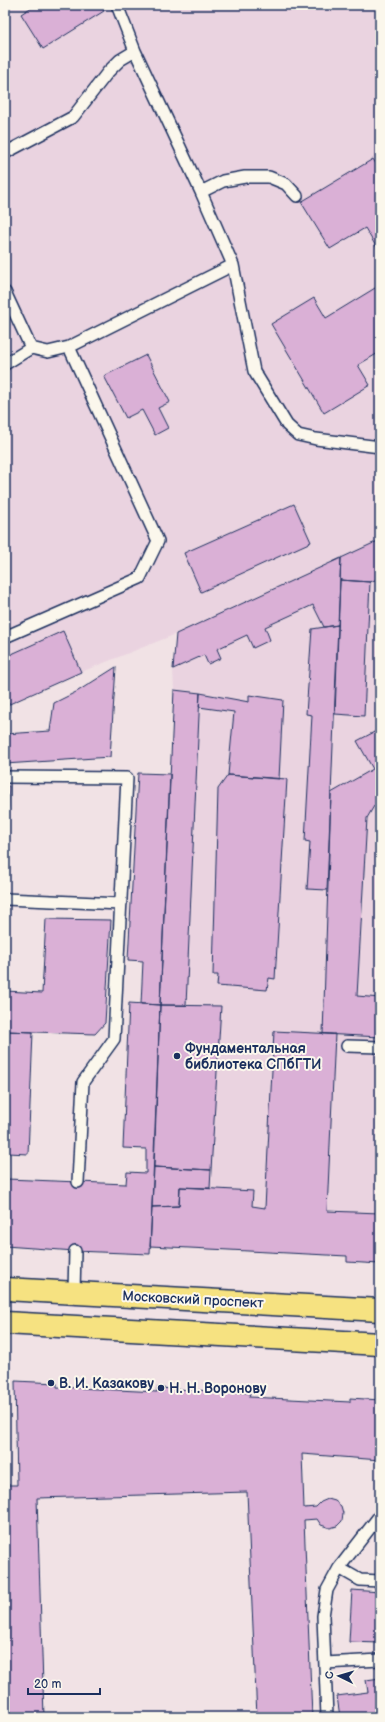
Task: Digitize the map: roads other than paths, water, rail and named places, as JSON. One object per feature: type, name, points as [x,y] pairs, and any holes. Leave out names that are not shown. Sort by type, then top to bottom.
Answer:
[{"type":"main road","name":"Московский проспект","points":[[5,1288],[380,1310]]},
{"type":"main road","points":[[5,1323],[380,1344]]},
{"type":"lane","points":[[117,5],[134,51],[201,192],[233,265],[254,371],[287,425],[298,435],[316,440],[380,446]]},
{"type":"lane","points":[[5,153],[73,117],[108,72],[120,60],[134,51]]},
{"type":"lane","points":[[201,192],[224,181],[245,176],[269,177],[286,184],[297,196]]},
{"type":"lane","points":[[5,364],[31,348],[48,352],[69,347],[233,265]]},
{"type":"lane","points":[[5,292],[31,348]]},
{"type":"lane","points":[[5,637],[140,578],[158,540],[69,347]]},
{"type":"lane","points":[[5,777],[127,778],[114,1038],[83,1082],[78,1182]]},
{"type":"lane","points":[[5,899],[121,904]]},
{"type":"lane","points":[[347,1046],[380,1047]]},
{"type":"lane","points":[[74,1292],[76,1251]]},
{"type":"lane","points":[[326,1717],[323,1616],[327,1590],[339,1568],[380,1515]]},
{"type":"lane","points":[[339,1568],[360,1580],[380,1581]]},
{"type":"lane","points":[[325,1663],[380,1660]]},
{"type":"place","name":"Фундаментальная библиотека СПбГТИ","points":[[177,1056]]},
{"type":"place","name":"В. И. Казакову","points":[[51,1383]]},
{"type":"place","name":"Н. Н. Воронову","points":[[161,1388]]}]
